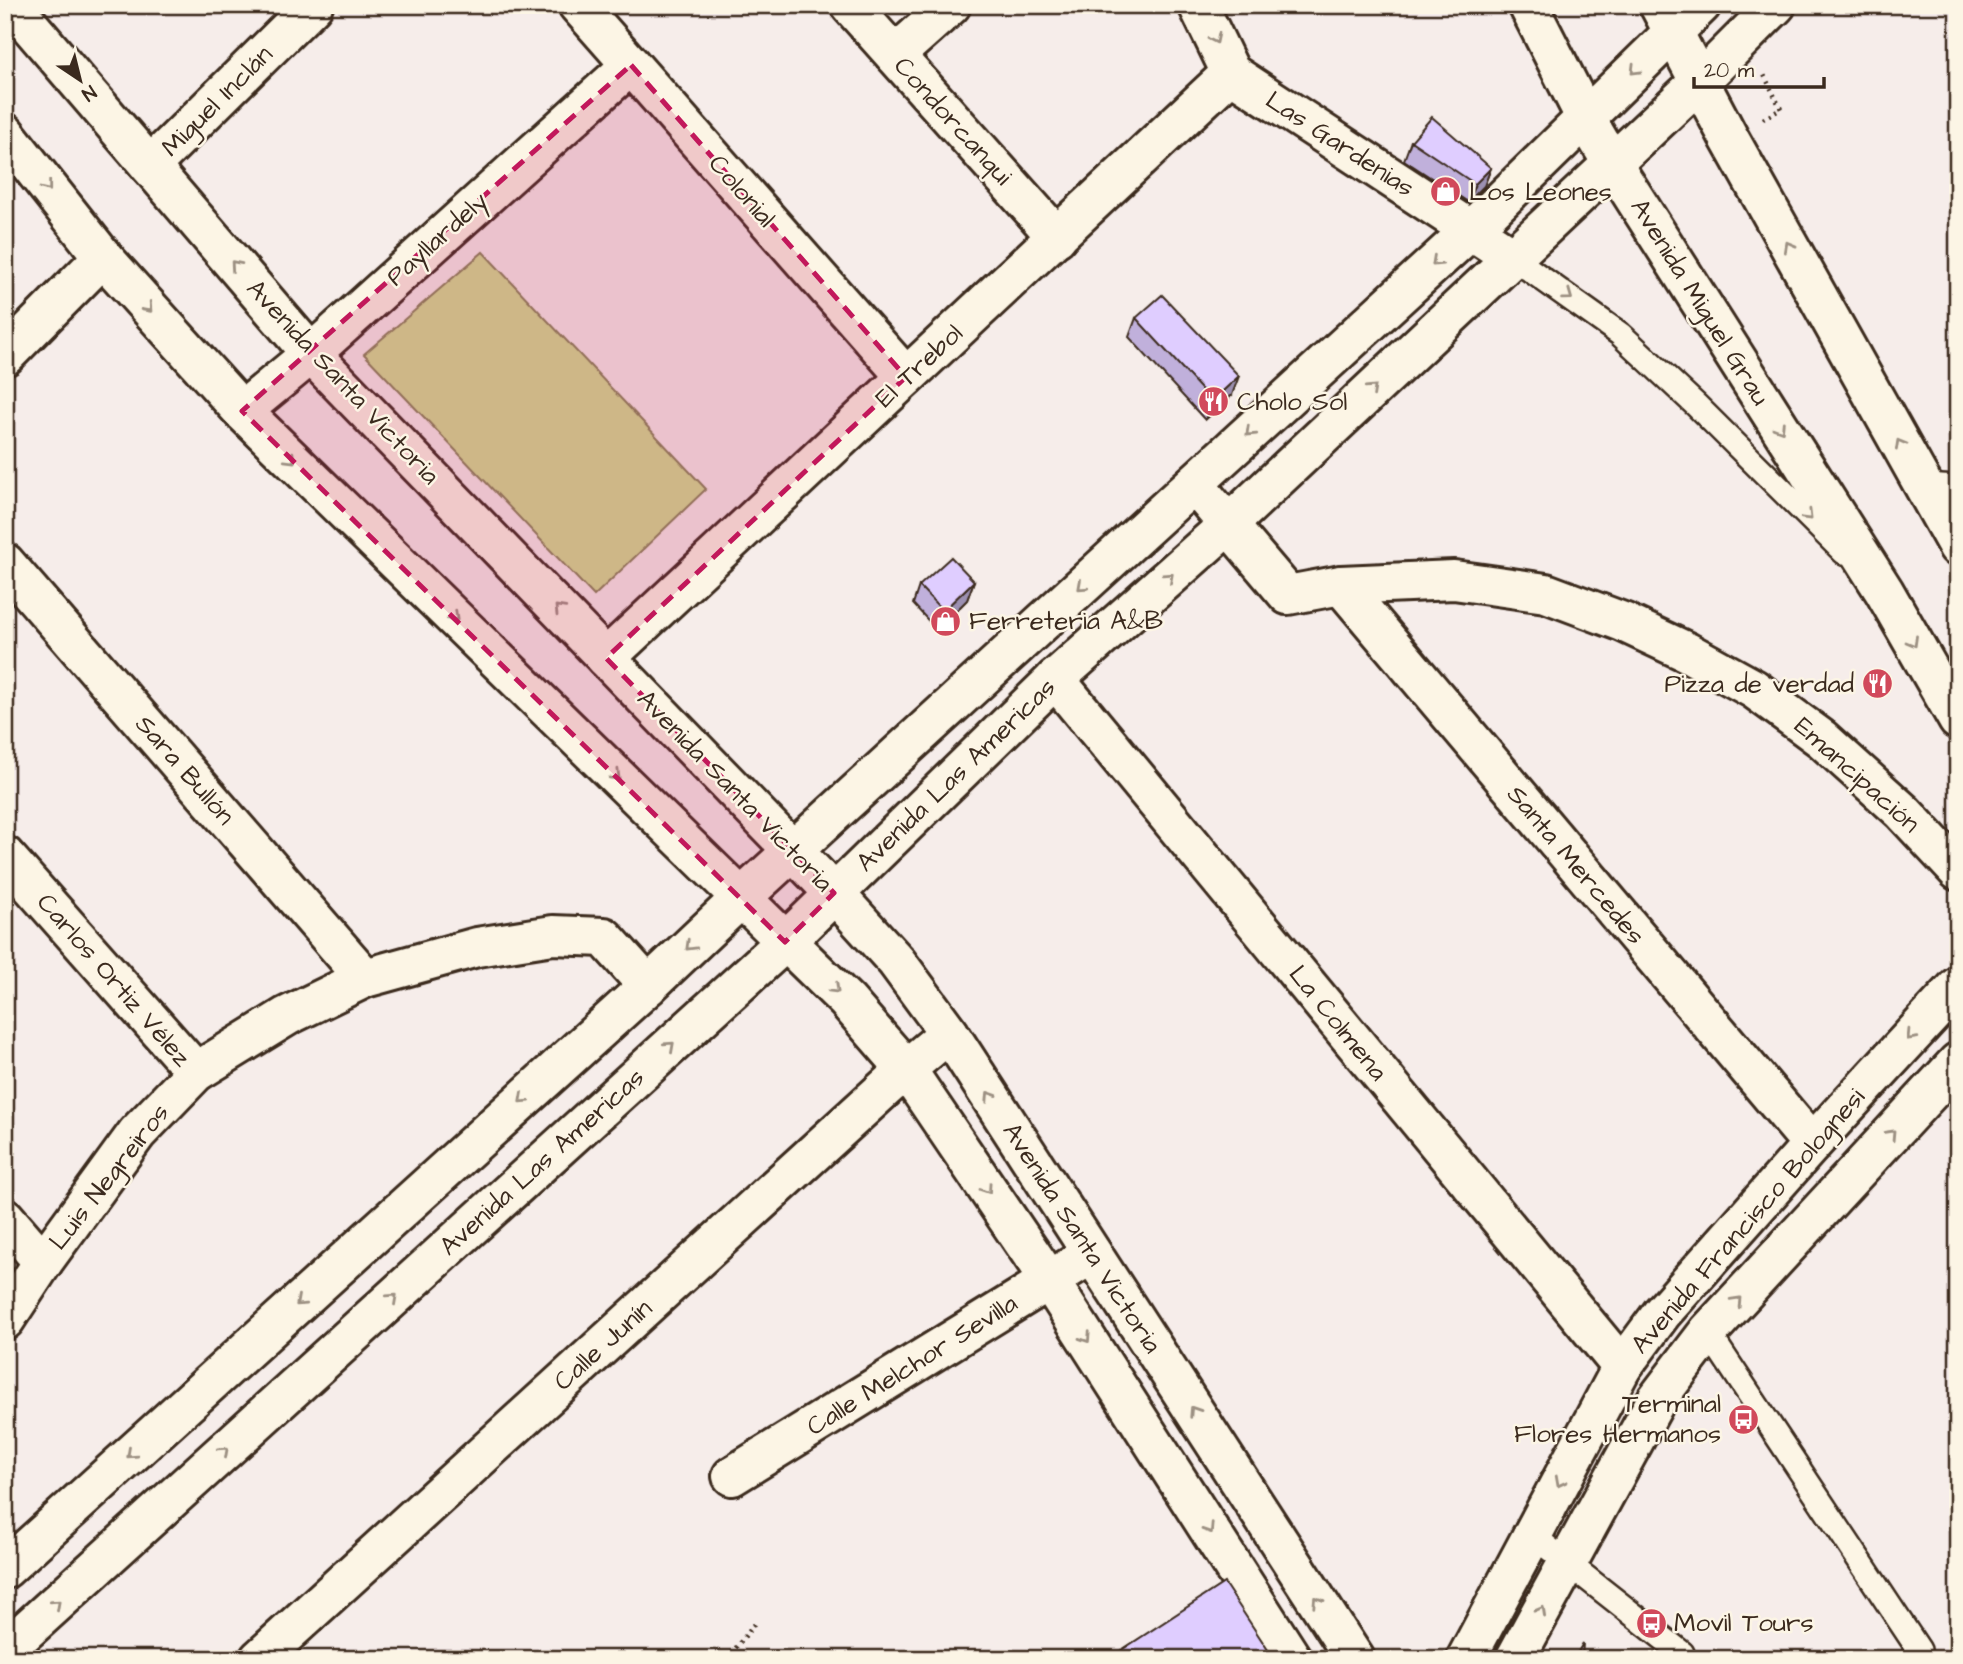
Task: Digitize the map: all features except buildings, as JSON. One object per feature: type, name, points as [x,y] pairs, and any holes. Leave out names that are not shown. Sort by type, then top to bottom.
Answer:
[{"type":"street","name":"Avenida Santa Victoria","points":[[12,5],[311,354],[794,851],[896,961],[949,1033],[1354,1659]]},
{"type":"street","name":"Miguel Inclán","points":[[150,166],[313,5]]},
{"type":"street","name":"Colonial","points":[[578,5],[906,377]]},
{"type":"street","name":"Condorcanqui","points":[[850,5],[1057,237]]},
{"type":"street","points":[[895,55],[951,5]]},
{"type":"street","points":[[1198,5],[1231,73]]},
{"type":"street","name":"Avenida Miguel Grau","points":[[1528,5],[1586,119],[1612,163],[1884,592],[1958,720]]},
{"type":"street","name":"Avenida Las Americas","points":[[5,1569],[648,986],[1471,230],[1586,119],[1666,19],[1701,5]]},
{"type":"street","name":"Avenida Las Americas","points":[[5,1650],[785,942],[1055,679],[1228,525],[1699,82],[1776,5]]},
{"type":"street","points":[[1666,19],[1699,82],[1941,487],[1958,547]]},
{"type":"street","name":"Payllardely","points":[[242,411],[311,354],[631,65]]},
{"type":"street","name":"Las Gardenias","points":[[1231,73],[1512,257]]},
{"type":"street","name":"El Trebol","points":[[606,659],[1231,73]]},
{"type":"street","name":"Avenida Santa Victoria","points":[[5,133],[103,257],[242,411],[847,1001],[906,1069],[1049,1280],[1292,1659]]},
{"type":"street","points":[[5,356],[103,257]]},
{"type":"street","name":"Emancipación","points":[[1194,484],[1288,595],[1341,585],[1454,580],[1546,593],[1623,622],[1687,652],[1754,689],[1822,739],[1903,812],[1958,871]]},
{"type":"street","name":"Sara Bullón","points":[[5,562],[365,978]]},
{"type":"street","name":"Santa Mercedes","points":[[1341,585],[1812,1144]]},
{"type":"street","name":"La Colmena","points":[[1055,679],[1622,1367]]},
{"type":"street","name":"Carlos Ortiz Vélez","points":[[5,856],[196,1072]]},
{"type":"street","name":"Luis Negreiros","points":[[5,1320],[43,1262],[137,1133],[196,1072],[287,1016],[365,978],[477,947],[553,935],[604,937],[648,986]]},
{"type":"street","name":"Avenida Francisco Bolognesi","points":[[1466,1659],[1622,1367],[1662,1313],[1812,1144],[1958,986]]},
{"type":"street","name":"Calle Junín","points":[[259,1659],[906,1069],[949,1033]]},
{"type":"street","name":"Avenida Francisco Bolognesi","points":[[1515,1659],[1657,1399],[1708,1332],[1958,1062]]},
{"type":"street","points":[[5,1218],[43,1262]]},
{"type":"street","name":"Calle Melchor Sevilla","points":[[732,1476],[1092,1254]]},
{"type":"lane","name":"Avenida Miguel Grau","points":[[1512,257],[1620,334],[1696,405],[1884,592]]},
{"type":"lane","points":[[1708,1332],[1919,1650]]},
{"type":"lane","points":[[1532,1535],[1682,1653]]},
{"type":"path","points":[[727,1659],[757,1621]]},
{"type":"highlighted area","points":[[631,65],[906,377],[606,658],[834,893],[785,942],[242,411]]},
{"type":"green space","points":[[483,252],[706,489],[594,596],[364,354]]},
{"type":"place","name":"Los Leones","points":[[1446,192]]},
{"type":"place","name":"Cholo Sol","points":[[1214,402]]},
{"type":"place","name":"Ferreteria A&B","points":[[946,621]]},
{"type":"place","name":"Pizza de verdad","points":[[1877,684]]},
{"type":"place","name":"Terminal Flores Hermanos","points":[[1744,1419]]},
{"type":"place","name":"Movil Tours","points":[[1651,1623]]}]
